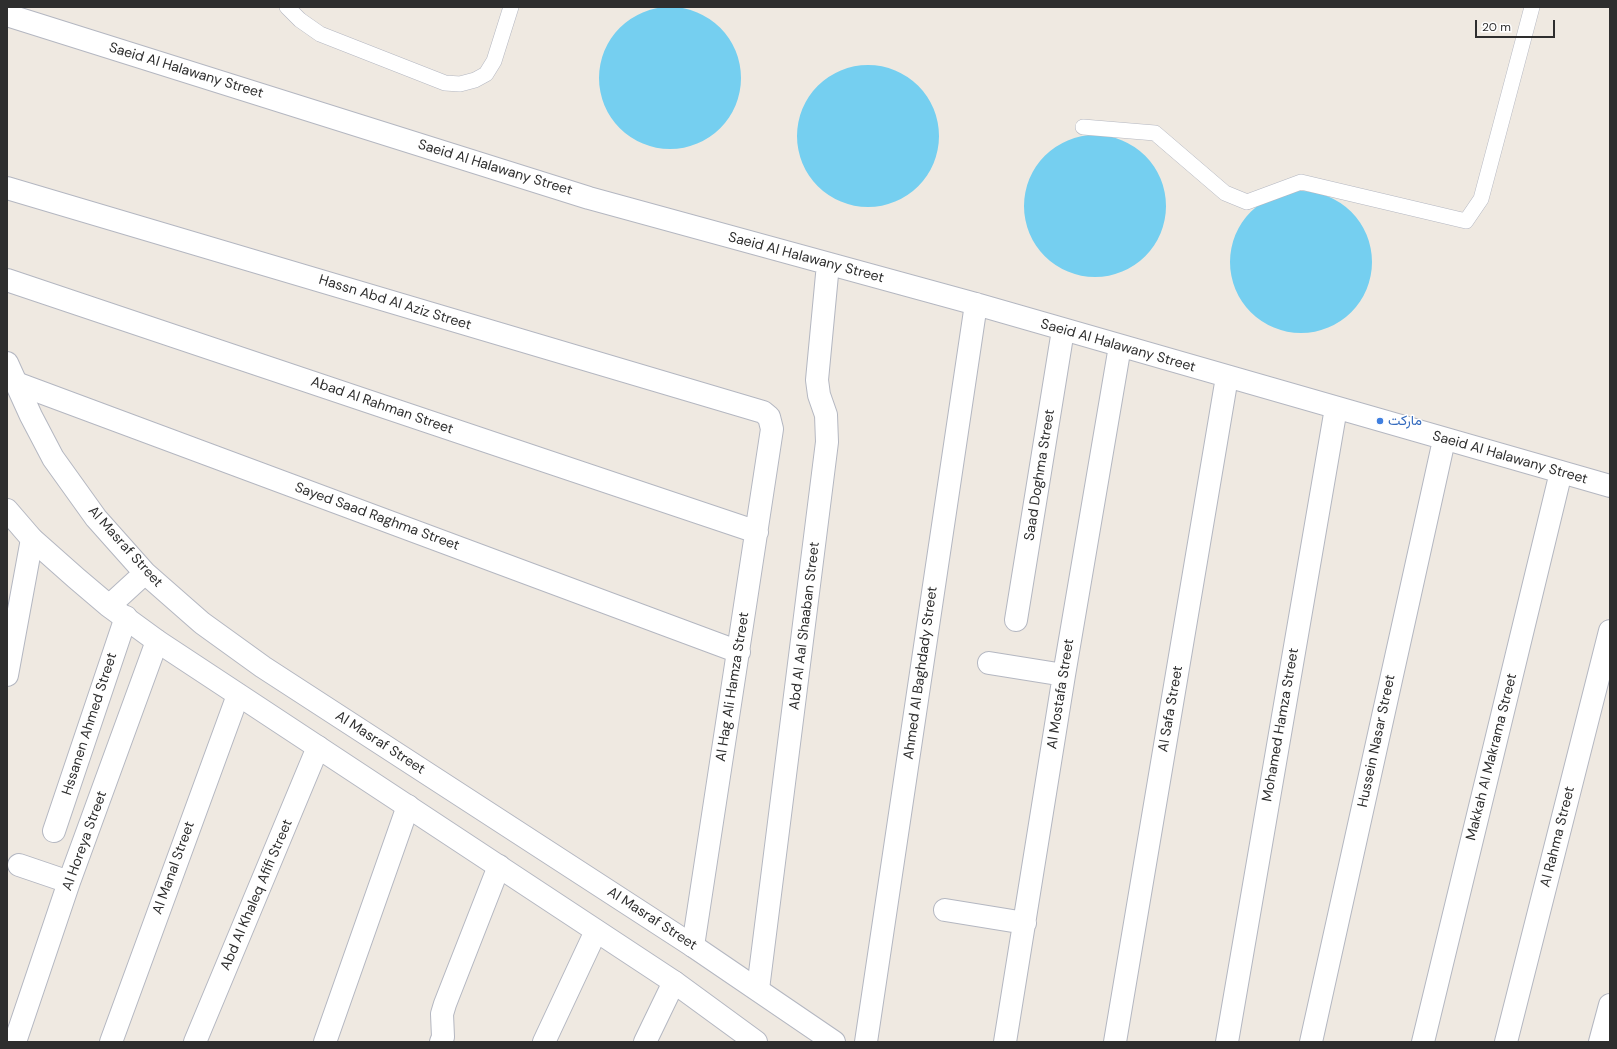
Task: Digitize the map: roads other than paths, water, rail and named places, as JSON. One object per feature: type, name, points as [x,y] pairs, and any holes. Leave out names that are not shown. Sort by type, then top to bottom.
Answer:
[{"type":"street","name":"Saeid Al Halawany Street","points":[[7,15],[589,198],[976,304],[1444,440],[1610,486]]},
{"type":"street","name":"Hassn Abd Al Aziz Street","points":[[7,188],[763,412],[769,417],[772,429]]},
{"type":"street","name":"Abd Al Aal Shaaban Street","points":[[758,989],[810,590],[827,442],[826,415],[819,395],[817,380],[828,264]]},
{"type":"street","name":"Abad Al Rahman Street","points":[[7,280],[757,532]]},
{"type":"street","name":"Ahmed Al Baghdady Street","points":[[866,1042],[976,304]]},
{"type":"street","name":"Saad Doghma Street","points":[[1016,620],[1063,330]]},
{"type":"street","name":"Al Mostafa Street","points":[[1005,1042],[1064,675],[1120,346]]},
{"type":"street","name":"Al Masraf Street","points":[[7,363],[53,458],[96,518],[145,574],[202,623],[263,667],[693,946],[834,1042]]},
{"type":"street","name":"Al Safa Street","points":[[1115,1042],[1227,377]]},
{"type":"street","name":"Sayed Saad Raghma Street","points":[[16,383],[739,652]]},
{"type":"street","name":"Mohamed Hamza Street","points":[[1227,1042],[1336,408]]},
{"type":"street","name":"Al Hag Ali Hamza Street","points":[[693,946],[772,429]]},
{"type":"street","name":"Hussein Nasar Street","points":[[1311,1042],[1444,440]]},
{"type":"street","name":"Makkah Al Makrama Street","points":[[1423,1042],[1561,472]]},
{"type":"street","points":[[7,510],[32,539],[117,612],[157,641],[674,982],[753,1041]]},
{"type":"street","points":[[7,675],[32,539]]},
{"type":"street","points":[[117,612],[145,574]]},
{"type":"street","name":"Hssanen Ahmed Street","points":[[54,831],[117,612]]},
{"type":"street","name":"Al Rahma Street","points":[[1506,1042],[1610,631]]},
{"type":"street","name":"Al Horeya Street","points":[[15,1042],[70,882],[157,641]]},
{"type":"street","points":[[989,663],[1064,675]]},
{"type":"street","name":"Al Manal Street","points":[[111,1042],[238,695]]},
{"type":"street","name":"Abd Al Khaleq Afifi Street","points":[[195,1042],[318,747]]},
{"type":"street","points":[[325,1042],[408,806]]},
{"type":"street","points":[[19,865],[70,882]]},
{"type":"street","points":[[441,1042],[443,1037],[442,1014],[445,1004],[499,866]]},
{"type":"street","points":[[945,910],[1025,923]]},
{"type":"street","points":[[544,1042],[596,931]]},
{"type":"street","points":[[645,1042],[674,982]]},
{"type":"street","points":[[1600,1042],[1610,1005]]},
{"type":"lane","points":[[288,7],[300,20],[320,34],[445,83],[460,84],[475,80],[486,74],[494,61],[511,7]]},
{"type":"lane","points":[[1083,127],[1155,133],[1225,193],[1247,202],[1301,182],[1466,221],[1481,199],[1532,7]]},
{"type":"water","points":[[663,7],[677,7],[691,10],[703,15],[715,23],[725,33],[736,51],[740,64],[740,92],[736,105],[725,123],[715,133],[703,141],[691,146],[677,149],[663,149],[649,146],[637,141],[625,133],[615,123],[607,111],[602,99],[599,85],[599,71],[602,57],[607,45],[615,33],[625,23],[637,15],[649,10]]},
{"type":"water","points":[[861,65],[875,65],[902,73],[923,91],[934,109],[938,122],[938,150],[931,170],[913,191],[902,199],[889,204],[875,207],[861,207],[834,199],[813,181],[805,170],[800,157],[797,143],[797,129],[805,102],[823,81],[834,73],[847,68]]},
{"type":"water","points":[[1088,135],[1102,135],[1116,138],[1128,143],[1140,151],[1150,161],[1161,179],[1165,192],[1165,220],[1161,233],[1150,251],[1140,261],[1128,269],[1116,274],[1102,277],[1088,277],[1074,274],[1062,269],[1050,261],[1040,251],[1032,239],[1027,227],[1024,213],[1024,199],[1027,185],[1032,173],[1040,161],[1050,151],[1062,143],[1074,138]]},
{"type":"water","points":[[1294,191],[1308,191],[1322,194],[1334,199],[1346,207],[1356,217],[1367,235],[1371,248],[1371,276],[1367,289],[1356,307],[1346,317],[1334,325],[1322,330],[1308,333],[1294,333],[1280,330],[1268,325],[1256,317],[1246,307],[1238,295],[1233,283],[1230,269],[1230,255],[1233,241],[1238,229],[1246,217],[1256,207],[1268,199],[1280,194]]},
{"type":"place","name":"ماركت","points":[[1380,421]]}]
